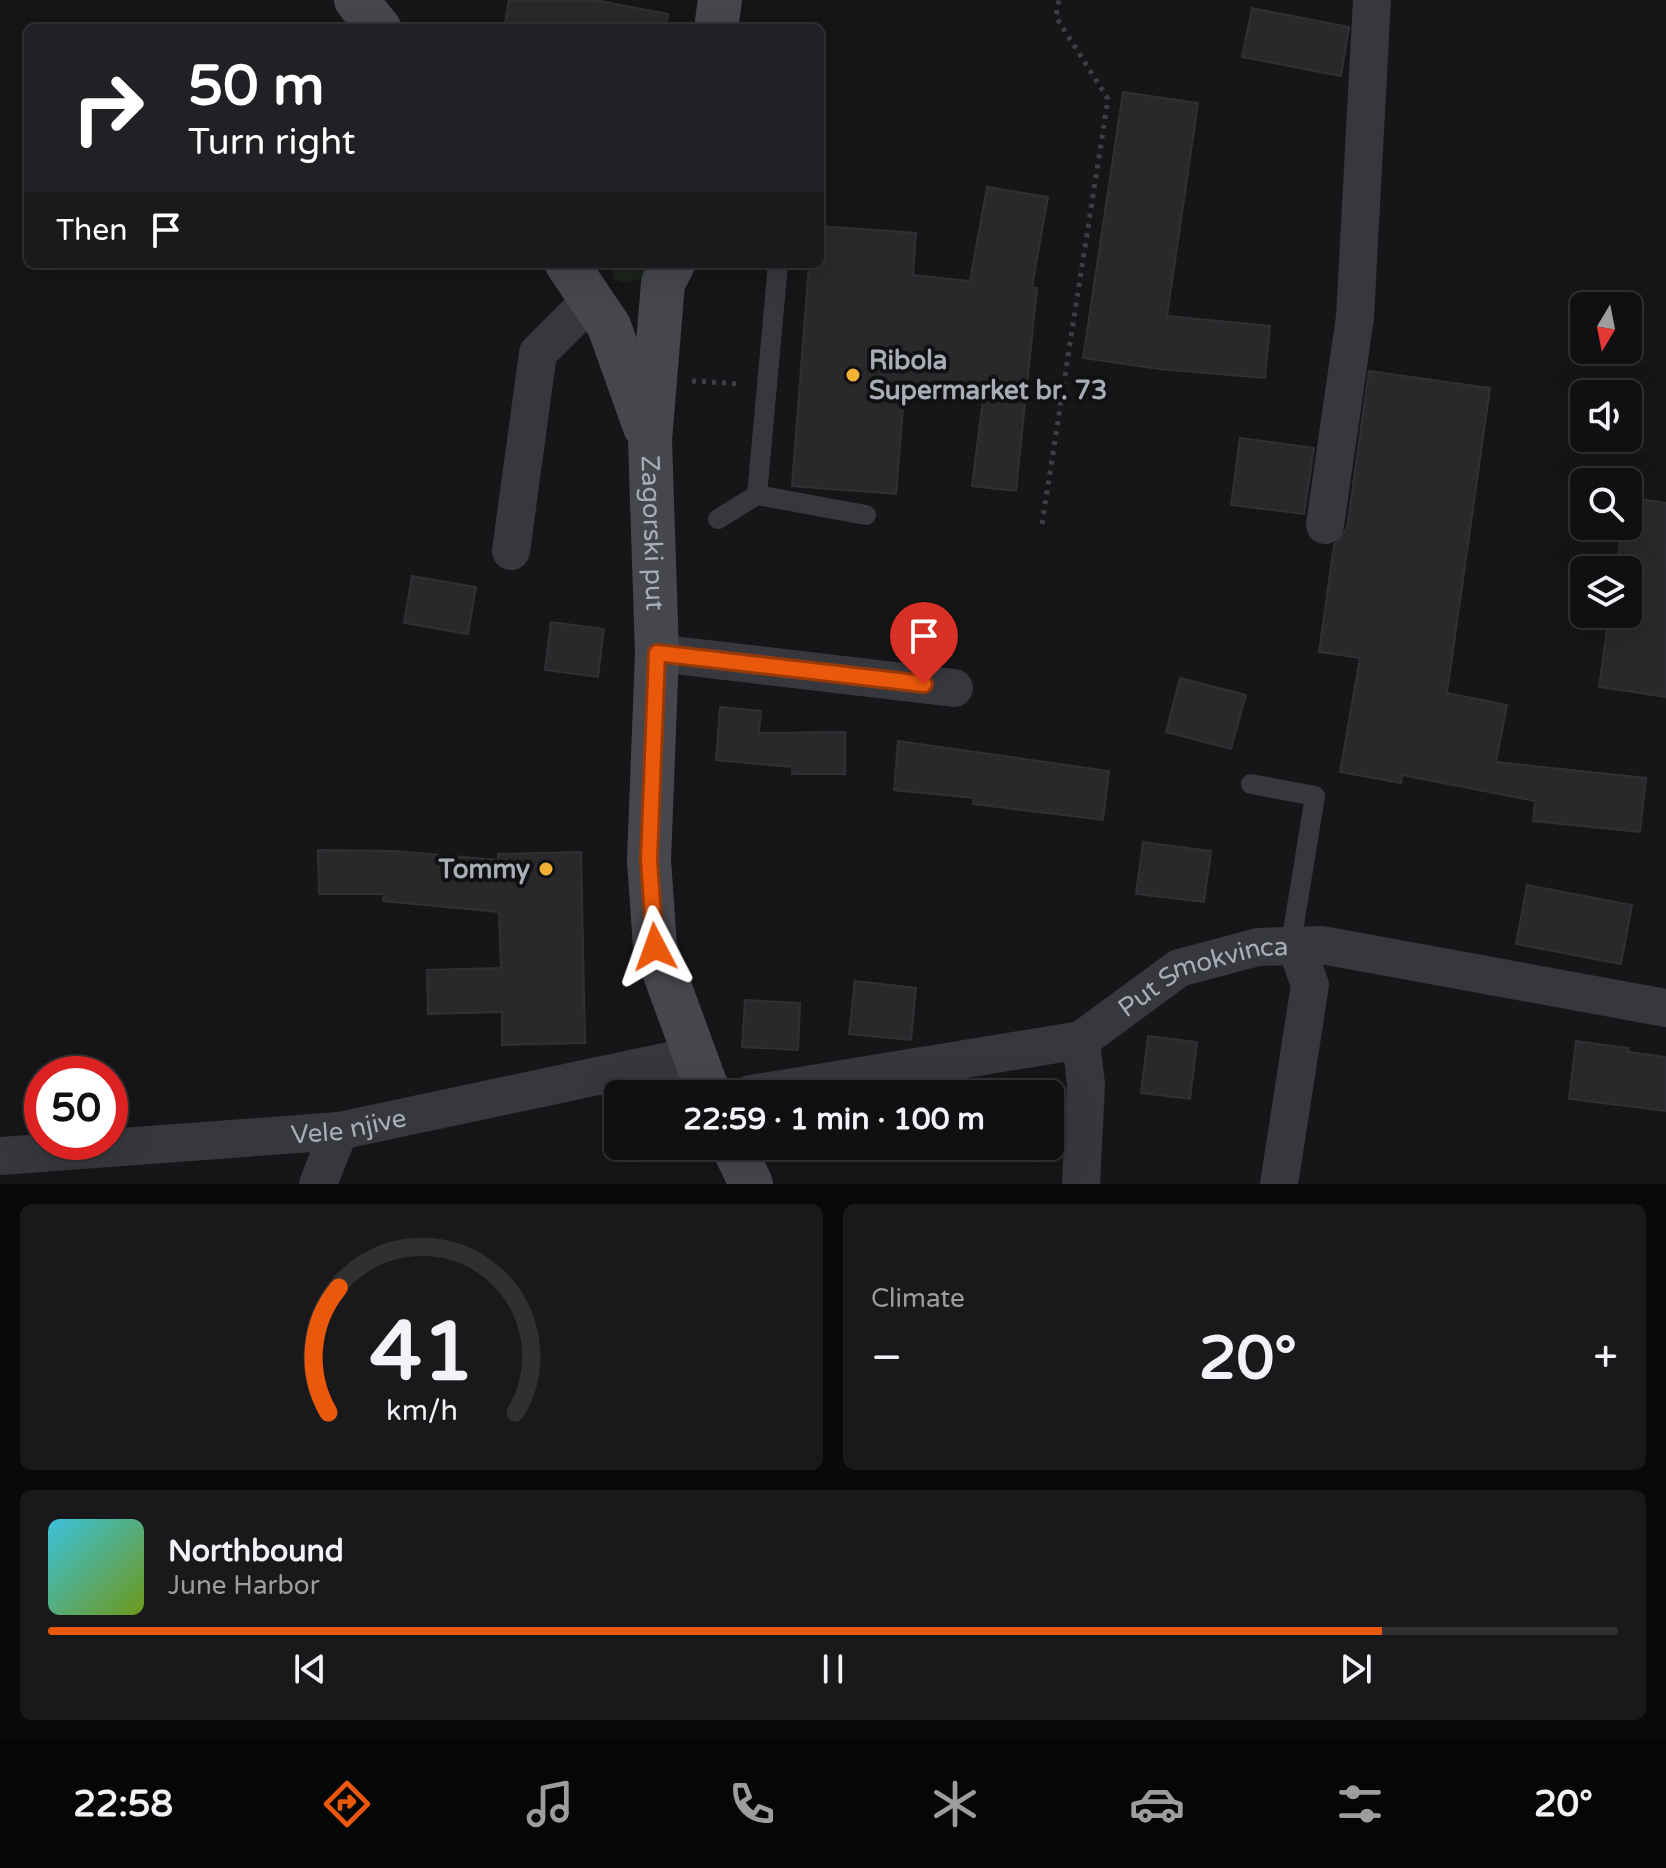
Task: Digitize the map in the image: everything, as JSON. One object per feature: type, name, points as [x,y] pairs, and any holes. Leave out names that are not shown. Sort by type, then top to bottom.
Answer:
[{"type":"main road","points":[[356,0],[376,24]]},
{"type":"main road","points":[[717,24],[720,0]]},
{"type":"main road","points":[[668,273],[650,440],[584,285],[668,273]]},
{"type":"main road","name":"Zagorski put","points":[[650,440],[657,653],[649,860],[655,947],[700,1075]]},
{"type":"main road","points":[[740,1160],[751,1184]]},
{"type":"street","points":[[1325,525],[1355,317],[1372,0]]},
{"type":"street","points":[[511,551],[538,353],[584,285]]},
{"type":"street","points":[[657,653],[954,688]]},
{"type":"street","name":"Put Smokvinca","points":[[837,1080],[1081,1040],[1179,968],[1258,947],[1322,945],[1666,1008]]},
{"type":"street","points":[[1279,1184],[1310,985],[1297,948]]},
{"type":"street","points":[[1081,1040],[1086,1085],[1081,1184]]},
{"type":"street","name":"Vele njive","points":[[0,1156],[339,1131],[700,1075]]},
{"type":"street","points":[[318,1184],[339,1131]]},
{"type":"lane","points":[[757,495],[778,268]]},
{"type":"lane","points":[[718,519],[757,495],[866,515]]},
{"type":"lane","points":[[1251,784],[1315,796],[1293,931],[1297,948]]},
{"type":"path","points":[[1042,524],[1108,99],[1056,17],[1059,0]]},
{"type":"path","points":[[698,381],[723,383]]},
{"type":"shaded area","points":[[613,268],[656,268],[633,281],[614,279]]},
{"type":"building","points":[[509,0],[595,0],[668,14],[667,24],[505,24]]},
{"type":"building","points":[[1252,8],[1349,27],[1341,76],[1242,57]]},
{"type":"building","points":[[1123,92],[1198,103],[1167,316],[1270,326],[1265,378],[1159,369],[1083,358]]},
{"type":"building","points":[[987,187],[1048,197],[1032,287],[1037,288],[1016,491],[972,486],[984,392],[905,383],[896,494],[792,486],[809,268],[824,268],[824,226],[916,233],[913,275],[970,281]]},
{"type":"building","points":[[1369,371],[1490,388],[1447,693],[1507,705],[1496,762],[1646,778],[1640,832],[1533,821],[1535,801],[1402,775],[1401,783],[1340,772],[1360,658],[1319,652],[1334,545],[1347,528]]},
{"type":"building","points":[[1240,438],[1314,448],[1304,514],[1231,505]]},
{"type":"building","points":[[1642,499],[1666,503],[1666,697],[1599,687],[1607,628],[1642,628],[1642,556],[1618,556],[1620,540],[1642,540]]},
{"type":"building","points":[[412,576],[476,587],[468,634],[404,623]]},
{"type":"building","points":[[551,622],[604,629],[598,677],[545,670]]},
{"type":"building","points":[[1180,678],[1246,695],[1231,749],[1166,732]]},
{"type":"building","points":[[720,707],[761,711],[759,733],[845,732],[845,774],[792,774],[792,767],[716,760]]},
{"type":"building","points":[[898,741],[1109,771],[1103,820],[973,804],[974,798],[894,790]]},
{"type":"building","points":[[1143,842],[1211,851],[1204,902],[1136,894]]},
{"type":"building","points":[[318,850],[394,851],[498,860],[498,854],[581,852],[585,1043],[502,1045],[502,1012],[428,1014],[427,970],[501,968],[499,912],[383,901],[384,894],[319,894]]},
{"type":"building","points":[[1527,885],[1632,905],[1621,964],[1516,944]]},
{"type":"building","points":[[855,981],[916,988],[911,1040],[849,1034]]},
{"type":"building","points":[[745,1000],[800,1003],[798,1050],[742,1047]]},
{"type":"building","points":[[1148,1036],[1197,1042],[1190,1099],[1141,1093]]},
{"type":"building","points":[[1576,1041],[1666,1057],[1666,1111],[1569,1099]]},
{"type":"place","name":"Ribola Supermarket br. 73","points":[[853,375]]},
{"type":"place","name":"Tommy","points":[[546,869]]},
{"type":"route","points":[[655,947],[649,860],[657,653],[924,684]]}]
